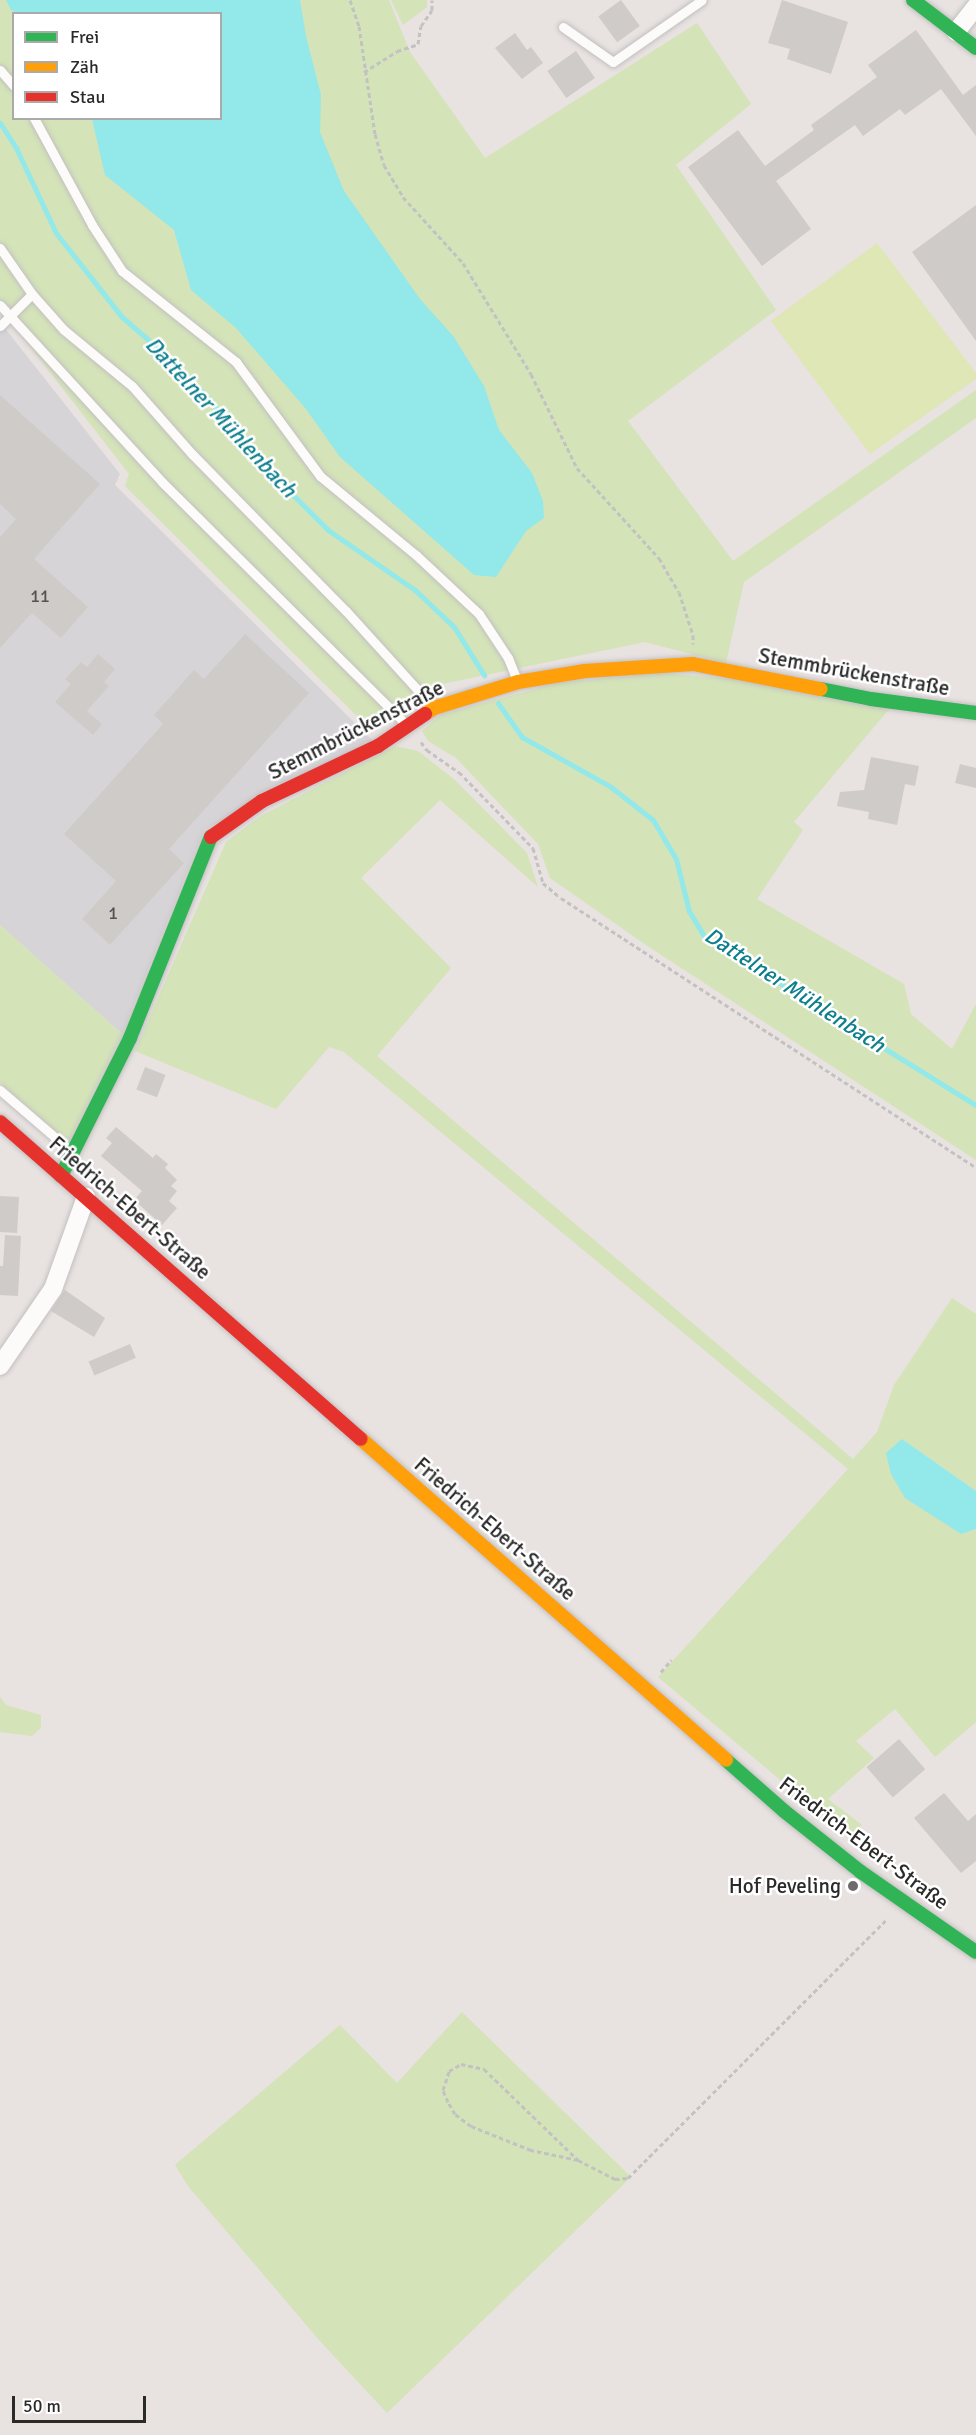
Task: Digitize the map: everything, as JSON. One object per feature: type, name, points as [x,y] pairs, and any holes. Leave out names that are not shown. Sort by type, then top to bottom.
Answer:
[{"type":"main road","points":[[913,0],[976,48]]},
{"type":"main road","name":"Stemmbrückenstraße","points":[[74,1153],[130,1038],[211,837],[262,801],[378,746],[434,708],[518,682],[585,671],[693,664],[871,699],[976,713]]},
{"type":"main road","name":"Friedrich-Ebert-Straße","points":[[0,1122],[784,1811],[903,1902],[976,1952]]},
{"type":"main road","points":[[61,1176],[74,1153]]},
{"type":"street","points":[[956,32],[976,6]]},
{"type":"street","points":[[0,1366],[53,1289],[86,1197]]},
{"type":"lane","points":[[563,27],[613,63],[702,0]]},
{"type":"lane","points":[[0,70],[12,84]]},
{"type":"lane","points":[[35,120],[92,225],[122,271],[236,362],[320,477],[416,555],[479,614],[508,658],[518,682]]},
{"type":"lane","points":[[0,248],[32,294],[64,330],[132,386],[192,454],[346,611],[434,708]]},
{"type":"lane","points":[[0,326],[32,294]]},
{"type":"lane","points":[[0,305],[162,482],[409,727]]},
{"type":"lane","points":[[0,1090],[74,1153]]},
{"type":"path","points":[[350,0],[359,26],[375,134],[384,165],[403,197],[463,263],[531,374],[577,468],[658,558],[679,592],[693,635],[693,664]]},
{"type":"path","points":[[364,72],[397,51],[418,44],[421,26],[432,10],[432,0]]},
{"type":"path","points":[[409,727],[427,750],[459,772],[533,848],[543,883],[561,898],[976,1167]]},
{"type":"path","points":[[578,2160],[484,2069],[461,2064],[449,2071],[443,2090],[455,2114],[471,2126],[531,2150],[578,2160],[615,2179],[628,2178],[636,2174],[903,1902]]},
{"type":"shaded area","points":[[0,322],[120,474],[115,485],[378,746],[204,829],[122,1034],[0,925]]},
{"type":"green space","points":[[0,0],[389,0],[410,52],[485,158],[697,23],[751,104],[676,165],[776,310],[628,421],[733,561],[976,390],[976,418],[744,582],[726,663],[645,642],[442,684],[366,725],[125,486],[129,474],[0,308]]},
{"type":"green space","points":[[391,0],[427,0],[427,7],[403,25]]},
{"type":"green space","points":[[877,243],[976,373],[976,379],[870,454],[771,321]]},
{"type":"green space","points":[[661,673],[733,679],[890,708],[794,822],[803,830],[757,899],[904,984],[911,1014],[952,1049],[976,1004],[976,1160],[646,945],[550,878],[538,844],[456,758],[428,741],[422,731],[440,715],[557,683]]},
{"type":"green space","points":[[395,746],[418,751],[455,780],[527,853],[538,887],[440,800],[361,878],[451,968],[377,1056],[853,1459],[877,1432],[894,1385],[952,1298],[976,1314],[976,1491],[902,1439],[961,1534],[976,1529],[976,1722],[935,1757],[895,1709],[856,1741],[874,1758],[828,1799],[862,1825],[848,1837],[658,1677],[848,1469],[344,1052],[329,1047],[276,1109],[135,1051],[226,842],[259,817]]},
{"type":"green space","points":[[0,925],[122,1034],[68,1142],[0,1083]]},
{"type":"green space","points":[[0,1697],[6,1705],[41,1715],[41,1728],[32,1736],[0,1732]]},
{"type":"green space","points":[[462,2012],[631,2177],[387,2413],[319,2340],[188,2186],[175,2165],[340,2025],[397,2083]]},
{"type":"water","points":[[6,0],[300,0],[306,36],[321,95],[320,132],[344,191],[420,299],[454,337],[484,386],[499,430],[532,473],[543,501],[544,518],[526,531],[496,577],[474,575],[340,457],[306,409],[236,328],[191,290],[174,230],[105,175],[92,120],[222,120],[222,12],[16,12],[11,10]]},
{"type":"water","points":[[902,1439],[976,1491],[976,1529],[961,1534],[905,1498],[891,1474],[886,1453]]},
{"type":"building","points":[[621,0],[640,26],[617,42],[598,16]]},
{"type":"building","points":[[782,0],[848,22],[831,74],[787,59],[790,49],[768,43]]},
{"type":"building","points":[[916,30],[963,95],[976,85],[976,136],[941,89],[905,115],[900,109],[863,136],[855,125],[776,181],[811,229],[762,266],[688,167],[738,130],[765,166],[814,130],[811,125],[877,77],[868,65]]},
{"type":"building","points":[[515,33],[527,50],[531,47],[543,63],[522,79],[495,48]]},
{"type":"building","points":[[576,51],[595,78],[566,98],[547,71]]},
{"type":"building","points":[[976,205],[976,341],[912,252]]},
{"type":"building","points":[[0,395],[100,484],[34,559],[88,607],[61,638],[32,613],[0,648],[0,537],[16,519],[0,504]]},
{"type":"building","points":[[245,634],[309,693],[169,849],[184,863],[110,945],[82,919],[116,881],[64,834],[163,724],[154,715],[194,670],[204,679]]},
{"type":"building","points":[[98,654],[115,669],[104,682],[109,686],[87,711],[102,724],[93,735],[55,702],[71,684],[65,679],[81,662],[87,667]]},
{"type":"building","points":[[871,757],[919,766],[915,786],[905,784],[897,825],[868,819],[869,812],[837,806],[840,792],[864,790]]},
{"type":"building","points":[[960,764],[976,768],[976,788],[955,783]]},
{"type":"building","points":[[145,1067],[166,1075],[157,1097],[136,1089]]},
{"type":"building","points":[[116,1127],[153,1158],[156,1154],[168,1164],[165,1168],[177,1180],[171,1186],[177,1191],[169,1201],[177,1208],[162,1225],[134,1200],[142,1191],[101,1156],[112,1143],[106,1138]]},
{"type":"building","points":[[0,1196],[19,1197],[17,1233],[0,1232]]},
{"type":"building","points":[[5,1235],[21,1236],[18,1296],[0,1295],[0,1266],[3,1266]]},
{"type":"building","points":[[65,1290],[105,1318],[94,1337],[51,1311]]},
{"type":"building","points":[[130,1344],[136,1358],[94,1375],[89,1362]]},
{"type":"building","points":[[899,1739],[925,1769],[893,1797],[867,1767]]},
{"type":"building","points":[[944,1793],[968,1821],[976,1814],[976,1861],[961,1873],[914,1818]]},
{"type":"waterway","name":"Dattelner Mühlenbach","points":[[0,123],[16,148],[56,233],[121,316],[169,358],[210,400],[255,457],[328,530],[415,590],[454,627],[484,675]]},
{"type":"waterway","name":"Dattelner Mühlenbach","points":[[498,703],[522,737],[611,787],[653,820],[676,859],[689,911],[704,936],[976,1105]]},
{"type":"traffic: fast","points":[[913,0],[976,48]]},
{"type":"traffic: fast","points":[[821,689],[871,699],[976,713]]},
{"type":"traffic: fast","points":[[61,1176],[130,1038],[211,837]]},
{"type":"traffic: fast","points":[[726,1760],[784,1811],[861,1872],[976,1952]]},
{"type":"traffic: slow","points":[[425,714],[434,708],[518,682],[585,671],[693,664],[821,689]]},
{"type":"traffic: slow","points":[[361,1439],[726,1760]]},
{"type":"traffic: jam","points":[[211,837],[262,801],[378,746],[425,714]]},
{"type":"traffic: jam","points":[[0,1122],[361,1439]]},
{"type":"place","name":"Hof Peveling","points":[[853,1886]]}]
